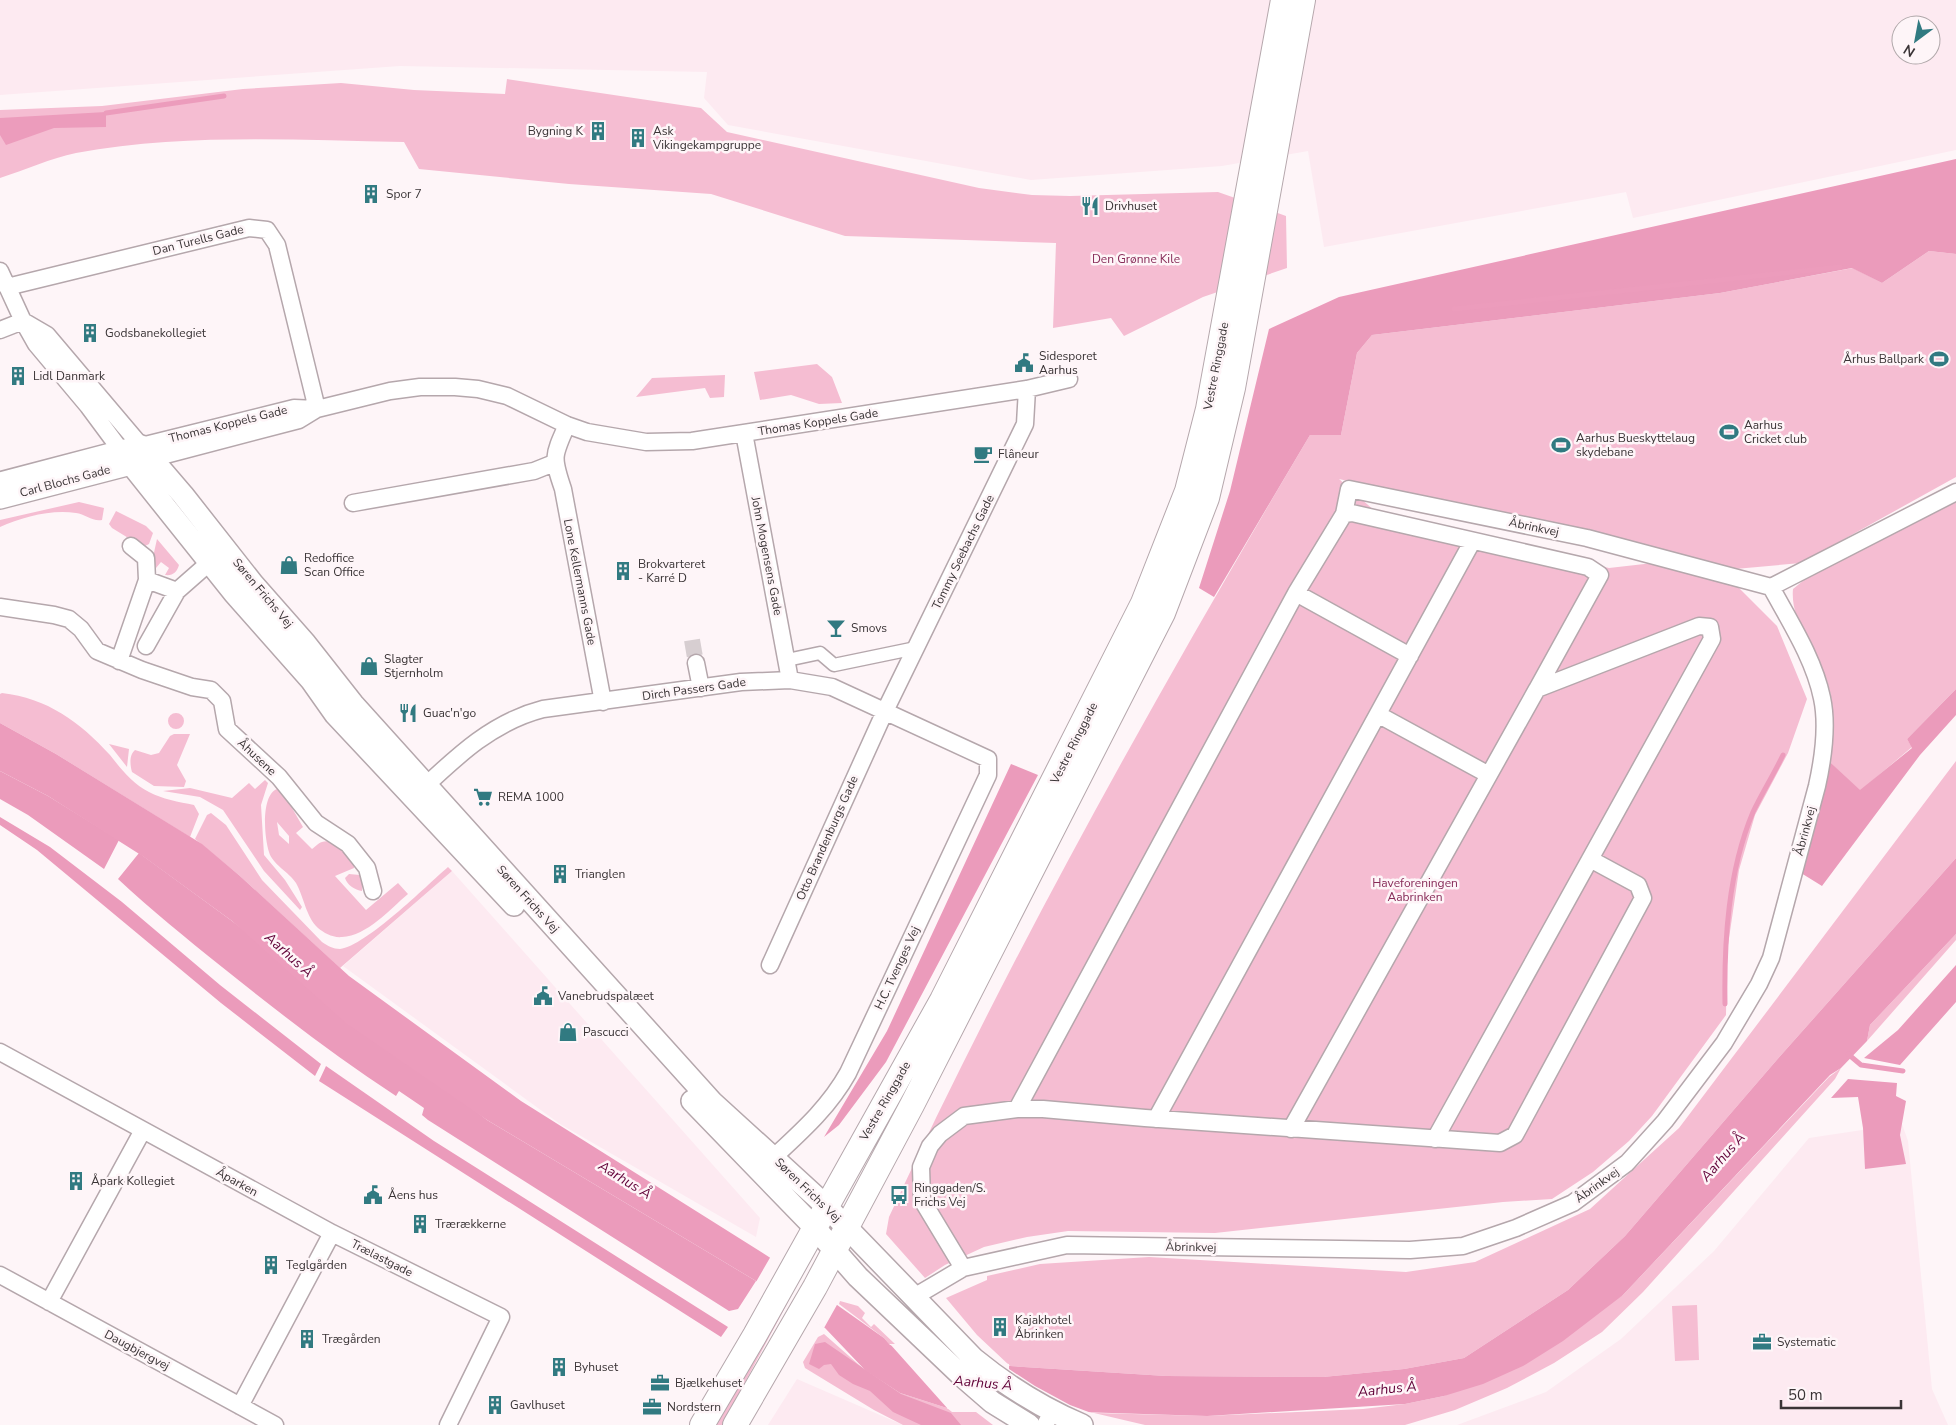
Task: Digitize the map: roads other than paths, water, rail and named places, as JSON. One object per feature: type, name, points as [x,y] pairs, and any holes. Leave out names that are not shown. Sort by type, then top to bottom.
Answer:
[{"type":"main road","name":"Vestre Ringgade","points":[[735,1425],[815,1287],[917,1096],[1163,613],[1207,498],[1283,0]]},
{"type":"main road","name":"Vestre Ringgade","points":[[702,1425],[942,1000],[1144,603],[1187,491],[1223,388],[1303,0]]},
{"type":"street","name":"Dan Turells Gade","points":[[7,287],[250,228],[267,230],[277,245],[317,409]]},
{"type":"street","name":"Søren Frichs Vej","points":[[0,271],[36,344],[88,406],[226,549],[253,584],[306,643],[419,791],[697,1106],[814,1227],[834,1251],[937,1352],[1005,1411],[1029,1425]]},
{"type":"street","points":[[0,330],[23,321]]},
{"type":"street","name":"Thomas Koppels Gade","points":[[136,455],[299,420],[317,409],[390,391],[420,387],[478,389],[507,396],[567,425],[587,432],[646,442],[692,441],[1027,389],[1069,379]]},
{"type":"street","name":"Tommy Seebachs Gade","points":[[885,711],[1025,424],[1027,389]]},
{"type":"street","points":[[353,503],[534,471],[554,463],[555,452],[567,425]]},
{"type":"street","name":"John Mogensens Gade","points":[[744,433],[790,680]]},
{"type":"street","name":"Søren Frichs Vej","points":[[136,455],[209,562],[311,680],[336,714],[419,791],[712,1102],[826,1206],[974,1358],[1049,1418],[1082,1425]]},
{"type":"street","name":"Carl Blochs Gade","points":[[0,482],[136,455]]},
{"type":"street","name":"Carl Blochs Gade","points":[[0,498],[136,455]]},
{"type":"street","name":"Lone Kellermanns Gade","points":[[554,463],[563,489],[603,702]]},
{"type":"street","name":"Åbrinkvej","points":[[914,1297],[963,1268],[1067,1245],[1410,1250],[1463,1246],[1516,1228],[1574,1203],[1627,1163],[1664,1121],[1724,1043],[1759,984],[1771,958],[1823,760],[1822,699],[1811,664],[1771,587],[1587,538],[1349,488],[1344,514]]},
{"type":"street","points":[[1771,587],[1956,492]]},
{"type":"street","points":[[1017,1109],[1296,593],[1344,514],[1352,513],[1472,542],[1588,567],[1600,575],[1291,1129]]},
{"type":"street","points":[[1156,1119],[1379,715],[1472,542]]},
{"type":"street","points":[[119,661],[147,580],[146,558],[130,546]]},
{"type":"street","points":[[146,646],[177,591],[226,549]]},
{"type":"street","points":[[147,580],[177,591]]},
{"type":"street","points":[[1296,593],[1410,656]]},
{"type":"street","name":"Åhusene","points":[[0,608],[54,615],[69,620],[81,629],[97,651],[192,688],[211,690],[222,701],[227,728],[279,777],[316,822],[348,844],[367,868],[374,891]]},
{"type":"street","points":[[1435,1139],[1712,639],[1712,633],[1710,628],[1700,626],[1537,690]]},
{"type":"street","points":[[787,660],[820,653],[834,665],[916,648]]},
{"type":"street","points":[[696,663],[701,688]]},
{"type":"street","name":"Dirch Passers Gade","points":[[419,791],[474,742],[522,714],[741,682],[790,680],[832,687],[988,759]]},
{"type":"street","name":"Otto Brandenburgs Gade","points":[[770,965],[885,711]]},
{"type":"street","points":[[1379,715],[1489,775]]},
{"type":"street","name":"H.C. Tvenges Vej","points":[[774,1157],[829,1103],[848,1073],[988,775],[988,759]]},
{"type":"street","points":[[963,1268],[922,1200],[921,1166],[930,1146],[940,1134],[964,1116],[1017,1109],[1043,1109],[1156,1119],[1500,1143],[1515,1135],[1643,898],[1638,885],[1590,859]]},
{"type":"street","name":"Åparken","points":[[0,1052],[332,1233]]},
{"type":"street","points":[[49,1302],[143,1130]]},
{"type":"street","points":[[240,1406],[332,1233]]},
{"type":"street","name":"Trælastgade","points":[[332,1233],[501,1317],[448,1425]]},
{"type":"street","name":"Daugbjergvej","points":[[0,1275],[275,1425]]},
{"type":"water","points":[[106,112],[106,127],[54,128],[6,145],[0,135],[0,118]]},
{"type":"water","name":"Aarhus Å","points":[[0,723],[56,754],[202,844],[240,876],[349,976],[521,1101],[769,1257],[884,1338],[890,1345],[1010,1366],[1166,1376],[1323,1377],[1404,1369],[1464,1358],[1568,1290],[1625,1236],[1775,1062],[1956,858],[1956,934],[1870,1025],[1867,1041],[1841,1068],[1830,1075],[1623,1295],[1563,1341],[1523,1366],[1483,1384],[1444,1396],[1405,1404],[1207,1416],[947,1408],[900,1393],[866,1371],[825,1328],[756,1281],[487,1120],[346,1023],[232,921],[144,857],[48,796],[0,771]]},
{"type":"waterway","points":[[106,113],[224,96]]},
{"type":"waterway","points":[[1454,309],[1840,267]]},
{"type":"waterway","points":[[1725,1004],[1725,956],[1729,907],[1738,858],[1753,812],[1783,755]]},
{"type":"waterway","points":[[1848,1054],[1861,1065],[1903,1071]]},
{"type":"tunnel","points":[[692,640],[696,663]]},
{"type":"place","name":"Bygning K","points":[[598,131]]},
{"type":"place","name":"Ask Vikingekampgruppe","points":[[638,138]]},
{"type":"place","name":"Spor 7","points":[[371,194]]},
{"type":"place","name":"Drivhuset","points":[[1090,206]]},
{"type":"place","name":"Godsbanekollegiet","points":[[90,333]]},
{"type":"place","name":"Århus Ballpark","points":[[1939,359]]},
{"type":"place","name":"Sidesporet Aarhus","points":[[1024,363]]},
{"type":"place","name":"Lidl Danmark","points":[[18,376]]},
{"type":"place","name":"Aarhus Cricket club","points":[[1729,432]]},
{"type":"place","name":"Aarhus Bueskyttelaug skydebane","points":[[1561,445]]},
{"type":"place","name":"Flâneur","points":[[983,454]]},
{"type":"place","name":"Redoffice Scan Office","points":[[289,565]]},
{"type":"place","name":"Brokvarteret - Karré D","points":[[623,571]]},
{"type":"place","name":"Smovs","points":[[836,628]]},
{"type":"place","name":"Slagter Stjernholm","points":[[369,666]]},
{"type":"place","name":"Guac'n'go","points":[[408,713]]},
{"type":"place","name":"REMA 1000","points":[[483,797]]},
{"type":"place","name":"Trianglen","points":[[560,874]]},
{"type":"place","name":"Vanebrudspalæet","points":[[543,996]]},
{"type":"place","name":"Pascucci","points":[[568,1032]]},
{"type":"place","name":"Åpark Kollegiet","points":[[76,1181]]},
{"type":"place","name":"Åens hus","points":[[373,1195]]},
{"type":"place","name":"Ringgaden/S. Frichs Vej","points":[[899,1195]]},
{"type":"place","name":"Trærækkerne","points":[[420,1224]]},
{"type":"place","name":"Teglgården","points":[[271,1265]]},
{"type":"place","name":"Kajakhotel Åbrinken","points":[[1000,1327]]},
{"type":"place","name":"Trægården","points":[[307,1339]]},
{"type":"place","name":"Systematic","points":[[1762,1342]]},
{"type":"place","name":"Byhuset","points":[[559,1367]]},
{"type":"place","name":"Bjælkehuset","points":[[660,1383]]},
{"type":"place","name":"Gavlhuset","points":[[495,1405]]},
{"type":"place","name":"Nordstern","points":[[652,1407]]},
{"type":"park label","name":"Den Grønne Kile","points":[[1136,259]]},
{"type":"park label","name":"Haveforeningen Aabrinken","points":[[1415,890]]}]
